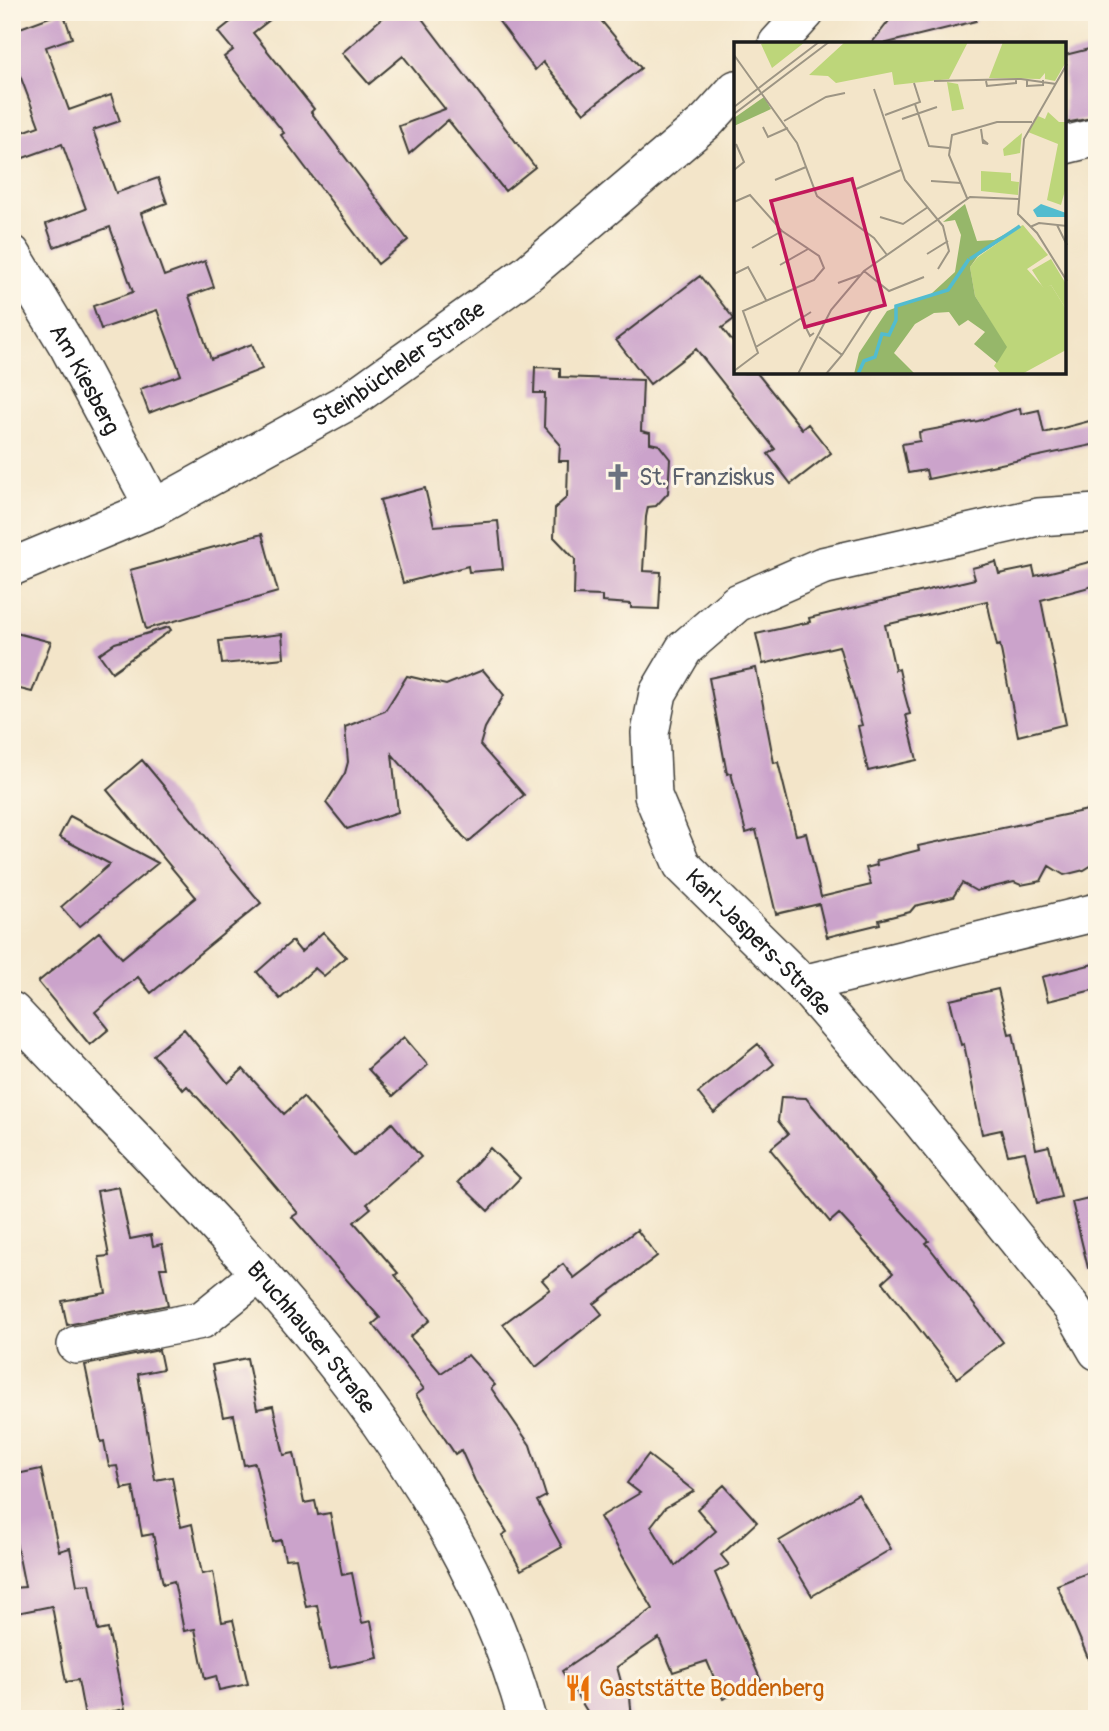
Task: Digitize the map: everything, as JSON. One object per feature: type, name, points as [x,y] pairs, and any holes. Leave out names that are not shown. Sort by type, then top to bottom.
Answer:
[{"type":"street","points":[[779,42],[806,12]]},
{"type":"street","name":"Steinbücheler Straße","points":[[12,567],[154,508],[349,401],[528,273],[708,120],[734,91]]},
{"type":"street","points":[[1067,144],[1097,137]]},
{"type":"street","name":"Am Kiesberg","points":[[12,254],[69,348],[154,508]]},
{"type":"street","name":"Karl-Jaspers-Straße","points":[[1097,513],[1038,517],[822,566],[737,603],[684,649],[658,693],[650,733],[653,796],[682,865],[803,984],[1085,1305],[1097,1351]]},
{"type":"street","points":[[803,984],[1097,912]]},
{"type":"street","name":"Bruchhauser Straße","points":[[12,1011],[260,1273],[371,1406],[443,1520],[498,1633],[527,1719]]},
{"type":"street","points":[[76,1345],[202,1320],[260,1273]]},
{"type":"building","points":[[63,12],[72,38],[46,47],[69,110],[111,95],[120,121],[93,130],[116,193],[158,178],[167,203],[141,213],[164,276],[205,261],[214,287],[189,296],[211,359],[252,344],[262,369],[149,413],[140,389],[181,375],[157,310],[101,329],[93,306],[133,292],[110,227],[54,247],[46,224],[86,209],[62,144],[12,162],[12,136],[39,126],[12,54],[12,31]]},
{"type":"building","points":[[243,12],[280,12],[253,33],[314,109],[311,112],[408,240],[378,264],[281,135],[284,133],[224,57],[233,50],[218,32]]},
{"type":"building","points":[[389,12],[417,12],[535,167],[505,191],[448,120],[409,154],[399,126],[445,109],[403,56],[369,84],[342,53]]},
{"type":"building","points":[[492,12],[594,12],[641,68],[584,113],[543,62],[535,70]]},
{"type":"building","points":[[896,12],[975,12],[976,21],[891,42],[873,42]]},
{"type":"building","points":[[1097,47],[1097,117],[1067,123],[1067,54]]},
{"type":"building","points":[[700,276],[734,319],[722,328],[734,343],[734,374],[758,374],[802,429],[808,424],[831,453],[791,484],[768,454],[775,449],[696,349],[650,384],[616,340]]},
{"type":"building","points":[[535,367],[560,368],[560,377],[643,380],[641,431],[650,433],[650,443],[659,445],[670,459],[668,493],[656,506],[648,507],[646,517],[643,571],[661,572],[659,609],[631,608],[631,604],[602,602],[602,596],[574,595],[575,559],[554,537],[555,508],[567,497],[568,461],[559,461],[560,444],[544,426],[545,393],[534,393]]},
{"type":"building","points":[[1020,408],[1021,414],[1039,410],[1044,433],[1097,419],[1097,444],[928,479],[926,470],[908,473],[902,444],[920,441],[919,432],[978,421]]},
{"type":"building","points":[[425,488],[434,526],[498,521],[503,569],[469,572],[468,566],[403,583],[380,500]]},
{"type":"building","points":[[262,534],[278,592],[146,629],[130,570]]},
{"type":"building","points":[[1097,560],[1097,585],[1041,600],[1066,724],[1018,736],[1000,645],[997,646],[987,601],[885,625],[895,670],[899,669],[910,714],[906,715],[917,760],[868,771],[858,726],[862,725],[839,646],[763,664],[756,634],[810,622],[809,618],[975,579],[972,568],[996,562],[999,574],[1033,567],[1035,576]]},
{"type":"building","points":[[169,627],[171,630],[112,672],[99,654],[115,643]]},
{"type":"building","points":[[12,632],[51,642],[32,692],[12,687]]},
{"type":"building","points":[[282,634],[284,658],[222,664],[219,641]]},
{"type":"building","points":[[756,668],[774,763],[778,762],[796,835],[806,833],[821,897],[871,885],[866,868],[877,865],[876,861],[919,850],[918,846],[1097,808],[1097,862],[1084,870],[1064,875],[1049,866],[1041,881],[1021,885],[1014,882],[976,891],[962,883],[953,897],[915,906],[910,912],[879,920],[880,924],[827,937],[819,904],[776,914],[756,830],[746,833],[731,773],[727,774],[709,678]]},
{"type":"building","points":[[483,670],[504,695],[485,728],[480,745],[524,795],[468,842],[392,754],[398,812],[347,829],[326,803],[345,773],[348,762],[345,727],[385,711],[407,676],[446,685]]},
{"type":"building","points":[[142,760],[261,903],[151,993],[138,977],[116,994],[95,1012],[109,1029],[90,1045],[38,982],[99,932],[122,958],[196,897],[107,790]]},
{"type":"building","points":[[70,816],[158,863],[79,927],[61,907],[110,864],[59,837]]},
{"type":"building","points":[[323,932],[346,957],[324,976],[315,968],[280,999],[257,972],[292,941],[301,952]]},
{"type":"building","points":[[1097,963],[1097,989],[1048,1001],[1042,977]]},
{"type":"building","points":[[998,989],[1009,1034],[1013,1033],[1036,1149],[1049,1146],[1061,1197],[1037,1203],[1025,1152],[1008,1155],[1001,1130],[982,1134],[964,1044],[961,1045],[950,1000]]},
{"type":"building","points":[[184,1029],[228,1083],[243,1069],[284,1114],[303,1097],[354,1156],[392,1123],[421,1157],[367,1204],[371,1208],[354,1222],[398,1273],[395,1275],[430,1320],[410,1337],[441,1373],[468,1355],[495,1385],[491,1388],[530,1445],[546,1496],[537,1501],[562,1547],[521,1570],[502,1535],[507,1532],[475,1481],[461,1450],[455,1454],[416,1395],[424,1389],[373,1324],[380,1318],[292,1217],[298,1213],[230,1133],[187,1086],[183,1090],[153,1055]]},
{"type":"building","points":[[404,1037],[428,1065],[393,1096],[368,1069]]},
{"type":"building","points":[[758,1044],[774,1064],[714,1113],[698,1093]]},
{"type":"building","points":[[781,1097],[806,1098],[875,1182],[929,1241],[926,1243],[1003,1342],[957,1378],[883,1282],[893,1273],[839,1214],[830,1222],[770,1149],[788,1134],[778,1121]]},
{"type":"building","points":[[490,1148],[520,1178],[488,1211],[458,1182]]},
{"type":"building","points":[[119,1187],[130,1239],[151,1235],[153,1246],[162,1244],[167,1268],[160,1268],[168,1305],[67,1325],[62,1301],[106,1293],[99,1257],[109,1256],[97,1191]]},
{"type":"building","points":[[1097,1196],[1097,1267],[1088,1268],[1072,1202]]},
{"type":"building","points":[[637,1230],[657,1256],[594,1304],[602,1314],[536,1367],[503,1324],[550,1289],[542,1280],[563,1264],[574,1278]]},
{"type":"building","points":[[159,1350],[163,1369],[138,1374],[155,1480],[172,1477],[181,1527],[192,1524],[202,1574],[213,1572],[222,1622],[233,1620],[248,1684],[219,1690],[216,1676],[205,1679],[195,1629],[184,1631],[174,1581],[163,1584],[153,1534],[142,1536],[133,1487],[122,1489],[117,1466],[109,1467],[104,1441],[101,1442],[85,1365]]},
{"type":"building","points":[[247,1358],[257,1409],[273,1406],[284,1455],[294,1453],[304,1503],[315,1501],[318,1515],[330,1513],[342,1575],[352,1573],[362,1623],[371,1621],[378,1658],[330,1668],[317,1605],[306,1607],[296,1558],[285,1559],[281,1540],[273,1542],[255,1463],[244,1465],[234,1415],[223,1417],[212,1365]]},
{"type":"building","points":[[648,1455],[694,1491],[665,1508],[651,1526],[675,1566],[716,1531],[697,1509],[724,1485],[757,1522],[721,1555],[729,1565],[715,1573],[762,1683],[723,1699],[707,1661],[673,1672],[659,1638],[617,1667],[623,1689],[630,1697],[632,1719],[592,1719],[562,1671],[653,1609],[600,1517],[640,1493],[627,1483]]},
{"type":"building","points":[[41,1469],[59,1551],[70,1548],[77,1585],[90,1584],[98,1631],[108,1629],[125,1709],[85,1717],[78,1680],[66,1682],[52,1606],[12,1614],[12,1588],[25,1587],[12,1522],[12,1475]]},
{"type":"building","points":[[858,1494],[891,1549],[812,1596],[779,1541]]},
{"type":"building","points":[[1097,1569],[1097,1679],[1057,1585]]},
{"type":"place","name":"St. Franziskus","points":[[618,477]]},
{"type":"place","name":"Gaststätte Boddenberg","points":[[578,1688]]}]
